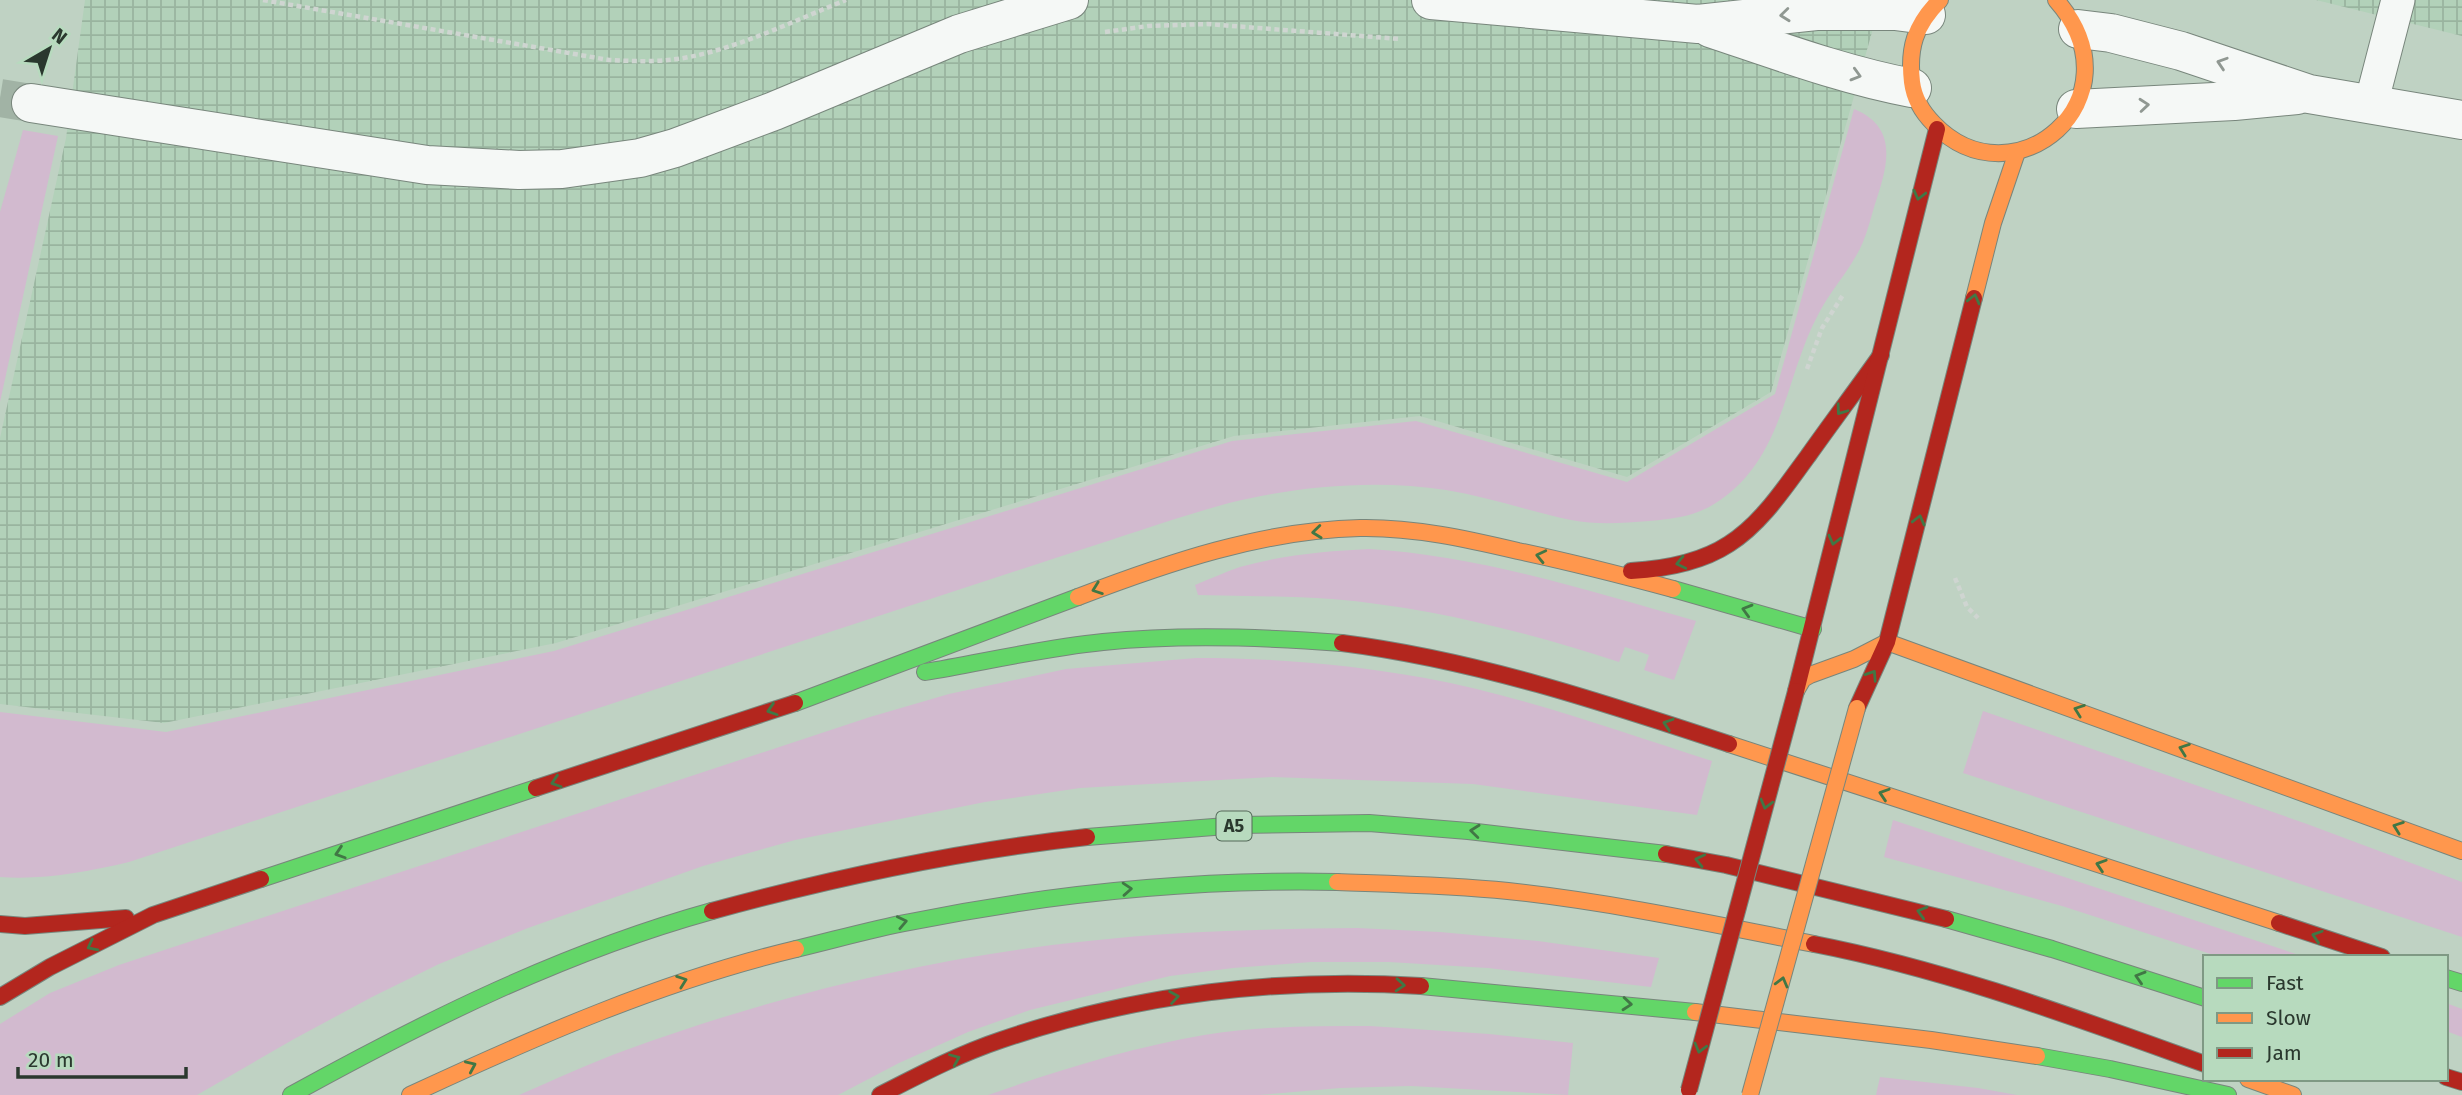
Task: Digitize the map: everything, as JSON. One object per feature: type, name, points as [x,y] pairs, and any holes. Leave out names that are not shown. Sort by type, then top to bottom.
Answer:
[{"type":"main road","points":[[1933,7],[1913,43],[1910,73],[1912,88],[1922,110],[1937,130],[1974,151],[1996,154],[2017,152],[2040,144],[2060,129],[2076,109],[2086,70],[2085,48],[2067,14]]},
{"type":"main road","points":[[1688,1092],[1796,691],[1819,631],[1881,355],[1937,130]]},
{"type":"main road","points":[[1750,1095],[1857,708],[1863,689],[1882,660],[1993,223],[2017,152]]},
{"type":"main road","points":[[1608,571],[1661,568],[1691,561],[1715,552],[1731,542],[1765,512],[1787,485],[1881,355]]},
{"type":"main road","points":[[0,997],[41,972],[153,915],[837,689],[1121,581],[1252,542],[1361,528],[1430,533],[1497,545],[1608,571],[1819,631]]},
{"type":"main road","points":[[837,689],[1035,652],[1154,638],[1282,638],[1411,654],[1478,667],[1612,706],[2376,955]]},
{"type":"main road","points":[[1796,691],[1803,679],[1810,675],[1844,668],[1887,642]]},
{"type":"main road","points":[[1887,642],[2462,851]]},
{"type":"main road","points":[[1844,668],[1857,708]]},
{"type":"main road","name":"A5","points":[[291,1095],[495,991],[621,942],[714,910],[878,867],[951,854],[1054,838],[1189,828],[1351,823],[1446,828],[1689,858],[1883,901],[2203,997]]},
{"type":"main road","points":[[410,1095],[524,1042],[627,1001],[714,970],[806,944],[916,919],[1108,890],[1324,881],[1441,885],[1538,895],[1651,912],[1862,954],[1956,980],[2203,1063]]},
{"type":"main road","points":[[0,924],[71,924],[153,915]]},
{"type":"main road","points":[[880,1095],[956,1058],[1021,1033],[1146,1002],[1217,991],[1278,986],[1389,984],[1640,1005],[1996,1049],[2097,1065],[2228,1095]]},
{"type":"main road","points":[[2254,1081],[2293,1095]]},
{"type":"street","points":[[31,103],[427,165],[520,170],[562,169],[640,158],[675,148],[774,111],[959,34],[1069,0]]},
{"type":"street","points":[[1431,0],[1698,24],[1816,11],[1895,11],[1933,7]]},
{"type":"street","points":[[2067,14],[2111,33],[2181,51],[2309,94],[2462,120]]},
{"type":"street","points":[[1698,24],[1812,62],[1884,83],[1912,88]]},
{"type":"street","points":[[2076,109],[2234,101],[2309,94]]},
{"type":"lane","points":[[2371,104],[2398,0]]},
{"type":"path","points":[[262,0],[609,60],[641,61],[670,60],[732,45],[846,0]]},
{"type":"path","points":[[1097,33],[1148,26],[1207,24],[1410,40]]},
{"type":"path","points":[[1804,380],[1822,328],[1844,293]]},
{"type":"path","points":[[1954,575],[1967,607],[1984,626],[1969,670]]},
{"type":"shaded area","points":[[85,0],[1881,0],[1771,392],[1627,477],[1420,416],[1234,436],[556,643],[164,723],[0,704],[0,438],[66,138]]},
{"type":"shaded area","points":[[2316,0],[2462,0],[2462,36]]},
{"type":"shaded area","points":[[1854,109],[1869,117],[1878,127],[1886,150],[1883,176],[1865,237],[1853,261],[1824,304],[1808,336],[1773,433],[1761,456],[1746,477],[1727,495],[1699,512],[1660,520],[1590,523],[1462,493],[1392,485],[1337,486],[1255,497],[1171,520],[129,862],[65,874],[0,877],[0,712],[166,732],[554,651],[1232,441],[1416,421],[1627,482],[1775,394]]},
{"type":"shaded area","points":[[23,130],[58,136],[0,402],[0,212]]},
{"type":"shaded area","points":[[1369,549],[1494,567],[1696,621],[1674,680],[1644,670],[1649,655],[1625,647],[1619,662],[1513,631],[1405,608],[1332,599],[1198,595],[1195,585],[1240,567],[1272,559]]},
{"type":"shaded area","points":[[1196,658],[1311,663],[1425,678],[1534,704],[1712,761],[1697,815],[1473,784],[1272,777],[1080,788],[985,802],[795,840],[703,866],[528,928],[439,964],[372,997],[197,1095],[0,1095],[0,1024],[50,993],[119,965],[870,717],[949,694],[1066,669]]},
{"type":"shaded area","points":[[1983,711],[2307,824],[2462,882],[2462,937],[1963,773]]},
{"type":"shaded area","points":[[1893,820],[2299,955],[2214,955],[2062,906],[1884,857]]},
{"type":"shaded area","points":[[1357,928],[1538,941],[1659,958],[1651,987],[1488,968],[1389,962],[1311,962],[1233,968],[1170,976],[1030,1010],[968,1032],[899,1063],[838,1095],[519,1095],[613,1055],[682,1030],[796,996],[912,968],[1029,948],[1121,938],[1222,931]]},
{"type":"shaded area","points":[[2448,1004],[2462,1009],[2462,1037],[2448,1032]]},
{"type":"shaded area","points":[[1370,1026],[1573,1043],[1568,1095],[1411,1086],[1340,1088],[1259,1095],[988,1095],[1095,1060],[1204,1035],[1266,1028]]},
{"type":"shaded area","points":[[1880,1077],[1978,1088],[2017,1095],[1876,1095]]},
{"type":"tunnel","points":[[0,98],[31,103]]},
{"type":"traffic: fast","points":[[1673,589],[1813,629]]},
{"type":"traffic: fast","points":[[795,703],[1078,597]]},
{"type":"traffic: fast","points":[[925,672],[1103,642],[1223,637],[1342,643]]},
{"type":"traffic: fast","points":[[261,879],[536,788]]},
{"type":"traffic: fast","points":[[1087,837],[1239,825],[1369,823],[1468,831],[1666,854]]},
{"type":"traffic: fast","points":[[796,949],[910,922],[1069,896],[1230,883],[1337,882]]},
{"type":"traffic: fast","points":[[291,1095],[392,1041],[496,991],[603,947],[712,911]]},
{"type":"traffic: fast","points":[[1946,919],[2052,949],[2203,997]]},
{"type":"traffic: fast","points":[[2448,979],[2462,983]]},
{"type":"traffic: fast","points":[[1421,986],[1695,1012]]},
{"type":"traffic: fast","points":[[2037,1056],[2228,1095]]},
{"type":"traffic: slow","points":[[1940,0],[1931,9],[1915,38],[1911,58],[1915,94],[1934,124],[1965,146],[1999,153],[2030,147],[2057,130],[2076,104],[2085,73],[2079,37],[2056,0]]},
{"type":"traffic: slow","points":[[1974,298],[1993,223],[2017,152]]},
{"type":"traffic: slow","points":[[1078,597],[1216,550],[1288,535],[1360,528],[1400,529],[1460,538],[1673,589]]},
{"type":"traffic: slow","points":[[1796,691],[1803,679],[1810,675],[1854,659],[1887,642]]},
{"type":"traffic: slow","points":[[1887,642],[2462,851]]},
{"type":"traffic: slow","points":[[1750,1095],[1857,708]]},
{"type":"traffic: slow","points":[[1729,744],[2279,923]]},
{"type":"traffic: slow","points":[[1337,882],[1465,887],[1547,896],[1662,914],[1814,944]]},
{"type":"traffic: slow","points":[[410,1095],[600,1012],[697,977],[796,949]]},
{"type":"traffic: slow","points":[[1695,1012],[1931,1040],[2037,1056]]},
{"type":"traffic: slow","points":[[2254,1081],[2293,1095]]},
{"type":"traffic: jam","points":[[1796,691],[1937,129]]},
{"type":"traffic: jam","points":[[1857,708],[1887,642],[1974,298]]},
{"type":"traffic: jam","points":[[1631,571],[1669,567],[1706,556],[1729,544],[1752,526],[1782,492],[1881,355]]},
{"type":"traffic: jam","points":[[1342,643],[1392,650],[1489,671],[1586,698],[1729,744]]},
{"type":"traffic: jam","points":[[1689,1090],[1796,691]]},
{"type":"traffic: jam","points":[[536,788],[795,703]]},
{"type":"traffic: jam","points":[[712,911],[898,866],[1087,837]]},
{"type":"traffic: jam","points":[[1666,854],[1726,865],[1946,919]]},
{"type":"traffic: jam","points":[[0,997],[50,967],[153,915],[261,879]]},
{"type":"traffic: jam","points":[[0,924],[25,926],[126,918]]},
{"type":"traffic: jam","points":[[2279,923],[2376,955]]},
{"type":"traffic: jam","points":[[1814,944],[1963,981],[2203,1063]]},
{"type":"traffic: jam","points":[[880,1095],[924,1072],[1001,1040],[1052,1024],[1156,1000],[1208,992],[1315,984],[1421,986]]},
{"type":"traffic: jam","points":[[2448,1078],[2462,1082]]}]
